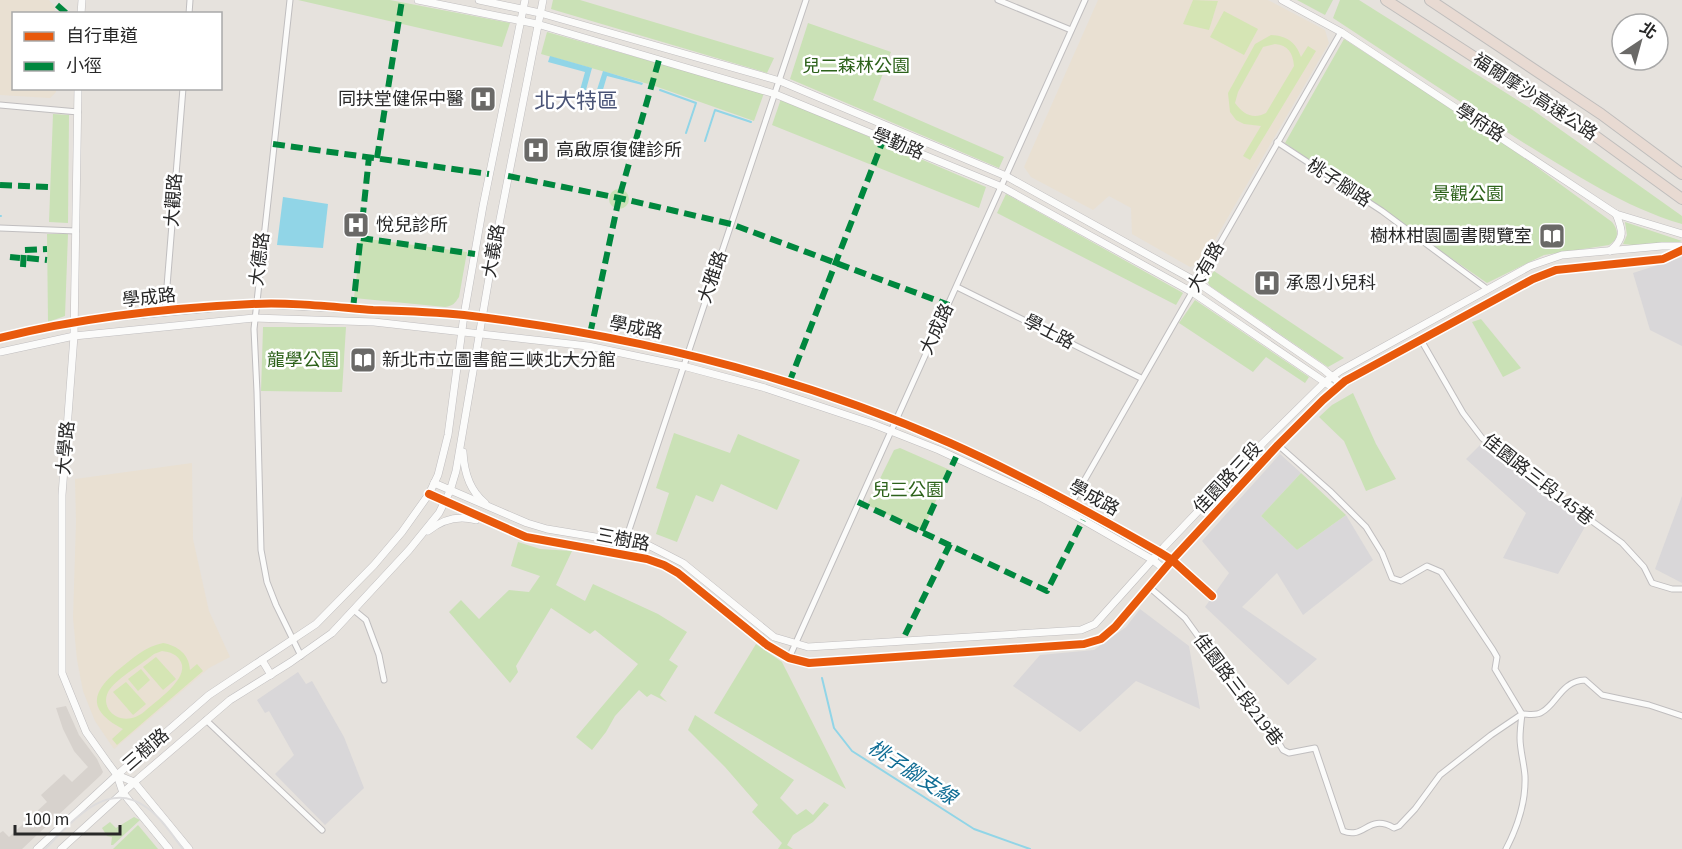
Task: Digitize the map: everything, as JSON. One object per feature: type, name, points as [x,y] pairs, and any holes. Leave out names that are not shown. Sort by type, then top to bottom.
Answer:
[{"type":"highway","name":"福爾摩沙高速公路","points":[[1386,0],[1587,130],[1682,199]]},
{"type":"highway","name":"福爾摩沙高速公路","points":[[1430,0],[1600,114],[1682,174]]},
{"type":"street","name":"大德路","points":[[290,0],[254,318],[261,550],[267,582],[301,656]]},
{"type":"street","name":"學勤路","points":[[418,0],[537,24],[775,94],[1002,187],[1192,292],[1325,382],[1338,387]]},
{"type":"street","name":"學勤路","points":[[479,0],[540,13],[780,81],[1006,176],[1197,282],[1332,376],[1338,387]]},
{"type":"street","name":"大義路","points":[[429,494],[448,435],[464,315],[485,195],[525,0]]},
{"type":"street","name":"大義路","points":[[445,502],[450,491],[463,436],[482,318],[543,0]]},
{"type":"street","name":"大雅路","points":[[621,554],[806,0]]},
{"type":"street","points":[[998,0],[1071,30]]},
{"type":"street","name":"大成路","points":[[789,658],[1085,0]]},
{"type":"street","name":"學府路","points":[[1282,0],[1341,32],[1616,214],[1682,234]]},
{"type":"street","name":"大有路","points":[[1072,502],[1341,32]]},
{"type":"street","name":"大學路","points":[[78,90],[75,321],[62,495],[62,674],[86,732],[117,774],[134,782]]},
{"type":"street","name":"大觀路","points":[[165,311],[183,90]]},
{"type":"street","points":[[0,105],[78,112]]},
{"type":"street","name":"桃子腳路","points":[[1277,142],[1382,211],[1487,289]]},
{"type":"street","points":[[1610,251],[1621,238],[1622,228],[1616,214]]},
{"type":"street","points":[[0,228],[76,231]]},
{"type":"street","name":"佳園路三段","points":[[434,483],[527,523],[547,529],[625,540],[650,546],[669,554],[774,637],[795,645],[808,647],[1081,630],[1095,624],[1263,443],[1332,376],[1530,266],[1562,255],[1682,248]]},
{"type":"street","name":"佳園路三段","points":[[789,658],[809,663],[850,661],[1084,644],[1101,639],[1115,627],[1172,560],[1278,445],[1338,387],[1533,279],[1556,270],[1663,259],[1682,248]]},
{"type":"street","name":"學士路","points":[[957,286],[1141,378]]},
{"type":"street","name":"學成路","points":[[0,338],[75,321],[255,304],[464,315],[590,334],[687,354],[789,383],[895,420],[951,443],[1072,502],[1160,552],[1212,596]]},
{"type":"street","name":"學成路","points":[[0,352],[74,336],[254,318],[374,322],[588,346],[683,366],[765,388],[948,453],[1040,497],[1153,560],[1164,569]]},
{"type":"street","name":"佳園路三段145巷","points":[[1421,340],[1463,413],[1482,438],[1622,543],[1644,567],[1652,582],[1672,589],[1682,589]]},
{"type":"street","points":[[463,436],[464,457],[471,486],[482,501],[495,510]]},
{"type":"street","points":[[1278,445],[1366,527],[1382,553],[1392,578],[1401,581],[1427,566],[1441,572],[1497,657],[1496,669],[1522,714],[1520,737],[1525,775],[1522,810],[1506,849]]},
{"type":"street","name":"三樹路","points":[[37,849],[117,774],[209,695],[316,624],[374,565],[402,532],[429,494],[536,540],[647,559],[664,565],[678,573],[767,645],[789,658]]},
{"type":"street","name":"三樹路","points":[[61,849],[134,782],[230,700],[301,656],[332,633],[355,611],[409,550],[445,502]]},
{"type":"street","points":[[409,550],[436,525],[453,518],[466,517],[499,525]]},
{"type":"street","name":"佳園路三段219巷","points":[[1149,587],[1185,618],[1226,675],[1262,715],[1283,750],[1289,753],[1316,748],[1343,831],[1348,834],[1353,834],[1378,822],[1385,822],[1394,828],[1399,826],[1415,809],[1440,775],[1522,714]]},
{"type":"street","points":[[355,611],[366,620],[379,655],[384,680]]},
{"type":"street","points":[[262,660],[271,675]]},
{"type":"street","points":[[1522,714],[1539,714],[1557,694],[1576,680],[1585,680],[1602,695],[1649,705],[1682,716]]},
{"type":"street","points":[[206,720],[322,830]]},
{"type":"street","points":[[117,774],[123,793],[169,849]]},
{"type":"street","points":[[134,782],[189,849]]},
{"type":"shaded area","points":[[0,0],[49,0],[55,7],[55,12],[12,12],[12,90],[56,90],[56,92],[50,98],[0,95]]},
{"type":"shaded area","points":[[1098,0],[1268,0],[1325,30],[1329,43],[1202,262],[1190,267],[1132,234],[1131,208],[1109,196],[1093,210],[1031,177],[1024,167]]},
{"type":"shaded area","points":[[1682,257],[1682,346],[1650,330],[1633,273]]},
{"type":"shaded area","points":[[1480,445],[1586,525],[1558,574],[1503,558],[1526,513],[1466,459]]},
{"type":"shaded area","points":[[1280,454],[1301,473],[1261,516],[1297,550],[1346,515],[1373,560],[1303,615],[1277,573],[1242,607],[1317,659],[1288,685],[1205,607],[1229,573],[1202,541]]},
{"type":"shaded area","points":[[192,463],[193,539],[209,611],[230,657],[209,668],[114,749],[95,721],[83,691],[77,660],[73,618],[75,479]]},
{"type":"shaded area","points":[[1682,496],[1682,583],[1655,569]]},
{"type":"shaded area","points":[[1140,609],[1189,646],[1200,709],[1136,681],[1080,732],[1013,686],[1040,655],[1094,650],[1126,627]]},
{"type":"shaded area","points":[[298,672],[306,684],[312,681],[344,737],[364,788],[325,825],[275,774],[294,755],[269,711],[265,713],[257,700]]},
{"type":"shaded area","points":[[66,706],[79,735],[97,759],[103,772],[22,849],[0,849],[0,833],[3,831],[9,837],[47,802],[41,795],[64,774],[72,782],[88,767],[74,751],[63,729],[56,708]]},
{"type":"green space","points":[[298,0],[390,0],[510,23],[502,47]]},
{"type":"green space","points":[[553,0],[580,0],[774,58],[767,73],[551,9]]},
{"type":"green space","points":[[1193,0],[1218,1],[1209,30],[1183,24]]},
{"type":"green space","points":[[1297,0],[1333,0],[1325,15]]},
{"type":"green space","points":[[1340,0],[1359,0],[1530,108],[1682,216],[1682,224],[1640,209],[1600,189],[1452,97],[1333,18]]},
{"type":"green space","points":[[1224,11],[1258,29],[1244,55],[1210,37]]},
{"type":"green space","name":"兒二森林公園","points":[[808,23],[891,52],[873,100],[1004,157],[999,168],[790,79]]},
{"type":"green space","points":[[547,32],[764,93],[754,121],[652,85],[541,54]]},
{"type":"green space","points":[[1271,35],[1286,38],[1294,44],[1301,57],[1308,46],[1316,51],[1250,160],[1243,156],[1261,126],[1244,124],[1236,120],[1230,112],[1228,93],[1255,44]],"holes":[[[1275,44],[1289,50],[1294,66],[1266,113],[1257,116],[1249,115],[1235,103],[1238,92],[1263,47]]]},
{"type":"green space","name":"景觀公園","points":[[1344,39],[1501,141],[1612,222],[1617,232],[1615,240],[1609,245],[1544,255],[1487,283],[1285,143]]},
{"type":"green space","points":[[781,99],[986,187],[979,208],[772,125]]},
{"type":"green space","points":[[53,114],[69,115],[68,223],[49,222]]},
{"type":"green space","points":[[619,189],[626,192],[629,199],[626,206],[619,209],[612,206],[609,199],[612,192]]},
{"type":"green space","points":[[1006,194],[1183,293],[1176,305],[997,213]]},
{"type":"green space","points":[[1625,222],[1682,241],[1661,248],[1623,244],[1627,235]]},
{"type":"green space","points":[[47,234],[68,234],[65,316],[48,322]]},
{"type":"green space","points":[[361,238],[467,252],[459,297],[454,304],[445,307],[354,298]]},
{"type":"green space","points":[[1214,271],[1344,358],[1328,367],[1210,286],[1207,281]]},
{"type":"green space","points":[[1195,300],[1309,377],[1305,383],[1266,357],[1253,372],[1179,323]]},
{"type":"green space","points":[[1481,319],[1521,368],[1503,377],[1472,322]]},
{"type":"green space","name":"龍學公園","points":[[263,327],[346,327],[342,392],[261,391]]},
{"type":"green space","points":[[1353,393],[1376,444],[1396,479],[1366,491],[1344,441],[1319,417],[1332,405]]},
{"type":"green space","points":[[674,433],[730,453],[738,434],[800,460],[777,510],[721,484],[713,502],[696,495],[677,542],[656,534],[669,493],[656,488]]},
{"type":"green space","name":"兒三公園","points":[[900,448],[950,470],[922,531],[867,505],[894,450]]},
{"type":"green space","points":[[1301,473],[1346,515],[1297,550],[1261,516]]},
{"type":"green space","points":[[518,542],[540,549],[572,551],[556,585],[585,601],[593,584],[658,614],[687,632],[669,660],[678,666],[660,695],[667,702],[651,694],[647,697],[639,690],[615,716],[592,750],[576,737],[638,664],[595,630],[590,634],[551,608],[516,666],[518,672],[510,683],[449,612],[461,600],[479,619],[509,590],[529,592],[540,576],[511,566]]},
{"type":"green space","points":[[163,643],[173,646],[185,655],[190,670],[197,664],[203,671],[117,745],[112,739],[123,729],[102,714],[97,698],[100,691],[113,674],[123,666],[142,652]],"holes":[[[162,651],[175,655],[181,662],[182,669],[176,682],[163,696],[136,717],[128,719],[114,715],[106,703],[110,689],[125,675],[154,654]]]},
{"type":"green space","points":[[756,644],[782,662],[846,789],[714,713]]},
{"type":"green space","points":[[156,657],[176,679],[163,690],[143,667]]},
{"type":"green space","points":[[141,669],[150,680],[138,691],[128,679]]},
{"type":"green space","points":[[126,682],[146,704],[133,715],[113,692]]},
{"type":"green space","points":[[695,715],[794,780],[780,798],[797,815],[806,809],[813,815],[824,802],[829,805],[813,822],[793,835],[787,845],[793,849],[778,849],[782,843],[752,812],[758,805],[725,767],[688,730]]},
{"type":"green space","points":[[134,817],[140,820],[111,845],[112,837],[107,836],[102,828],[110,822],[116,828]]},
{"type":"green space","points":[[138,825],[158,849],[113,849]]},
{"type":"water","points":[[550,56],[592,68],[583,101],[577,101],[585,72],[548,62]]},
{"type":"water","points":[[603,71],[643,83],[642,85],[607,76],[599,103],[593,102]]},
{"type":"water","points":[[283,197],[328,204],[323,248],[277,245]]},
{"type":"waterway","points":[[660,90],[696,103],[686,133]]},
{"type":"waterway","points":[[705,141],[715,110],[751,122]]},
{"type":"waterway","name":"桃子腳支線","points":[[822,678],[834,728],[852,751],[974,829],[1030,849]]},
{"type":"railway","points":[[45,849],[90,807],[117,798],[131,799],[146,807],[166,826],[183,849]]},
{"type":"marked path","points":[[377,158],[402,0]]},
{"type":"marked path","points":[[57,5],[65,12]]},
{"type":"marked path","points":[[590,334],[619,198],[659,60]]},
{"type":"marked path","points":[[789,383],[884,138]]},
{"type":"marked path","points":[[273,144],[489,174]]},
{"type":"marked path","points":[[353,309],[369,157]]},
{"type":"marked path","points":[[508,176],[619,198],[731,224],[949,305]]},
{"type":"marked path","points":[[0,185],[50,187]]},
{"type":"marked path","points":[[361,238],[475,254]]},
{"type":"marked path","points":[[23,267],[24,250],[47,249]]},
{"type":"marked path","points":[[10,257],[20,258]]},
{"type":"marked path","points":[[27,258],[47,260]]},
{"type":"marked path","points":[[922,531],[956,457]]},
{"type":"marked path","points":[[858,502],[1047,591],[1083,520]]},
{"type":"marked path","points":[[905,635],[950,544]]},
{"type":"cycle path","points":[[429,494],[526,537],[647,559],[664,565],[678,573],[767,645],[789,658],[809,663],[1084,644],[1101,639],[1115,627],[1172,560],[1278,445],[1345,381],[1533,279],[1556,270],[1663,259],[1682,250]]},
{"type":"cycle path","points":[[0,338],[62,324],[157,311],[282,304],[464,315],[526,323],[650,346],[712,361],[833,397],[950,443],[1056,495],[1159,552],[1172,560],[1212,596]]},
{"type":"place","name":"同扶堂健保中醫","points":[[483,99]]},
{"type":"place","name":"高啟原復健診所","points":[[536,150]]},
{"type":"place","name":"悅兒診所","points":[[356,225]]},
{"type":"place","name":"樹林柑園圖書閱覽室","points":[[1552,236]]},
{"type":"place","name":"承恩小兒科","points":[[1267,283]]},
{"type":"place","name":"新北市立圖書館三峽北大分館","points":[[363,360]]},
{"type":"district","name":"北大特區","points":[[576,101]]}]
